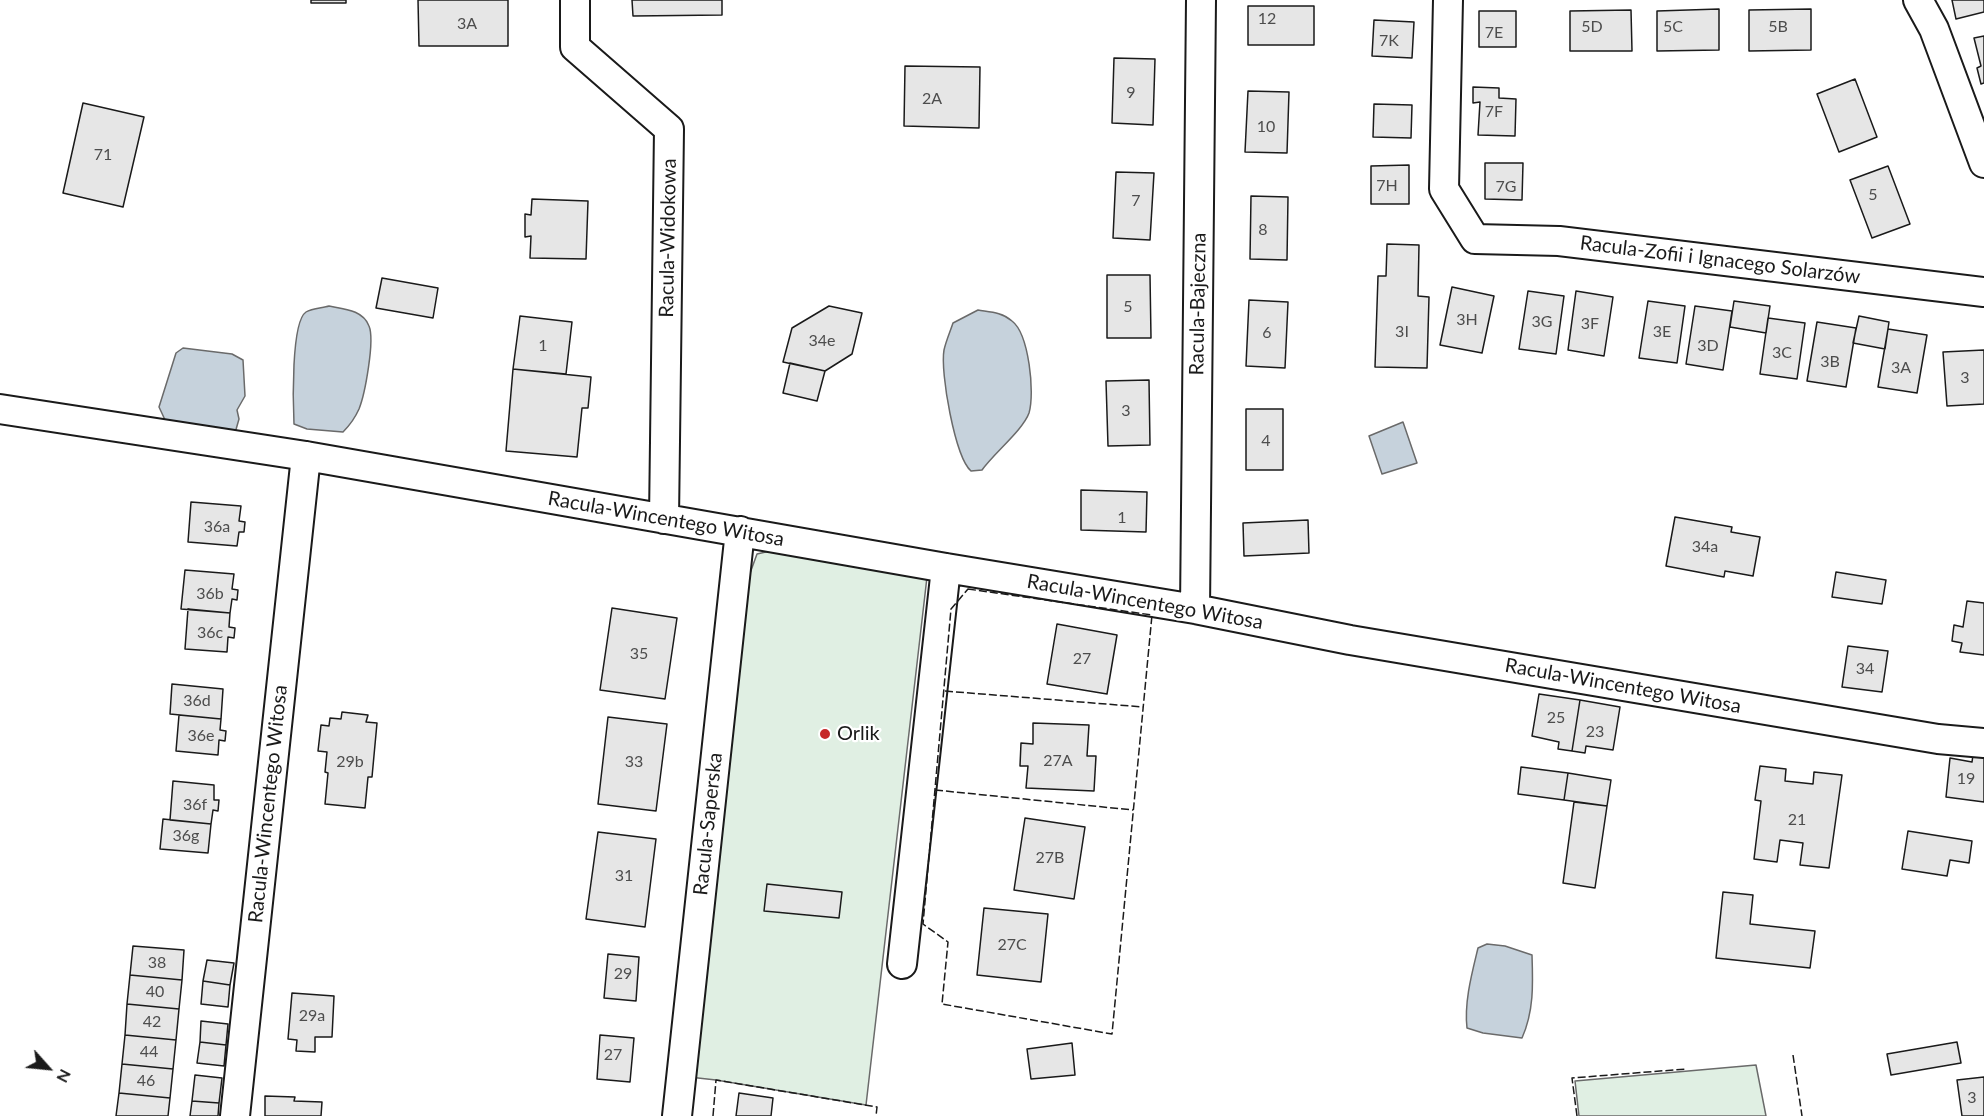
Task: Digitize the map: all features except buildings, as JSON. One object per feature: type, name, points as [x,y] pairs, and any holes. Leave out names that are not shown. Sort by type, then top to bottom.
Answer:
[{"type":"street","name":"Racula-Widokowa","points":[[575,0],[575,47],[669,129],[664,519]]},
{"type":"street","name":"Racula-Bajeczna","points":[[1196,609],[1201,0]]},
{"type":"street","name":"Racula-Zofii i Ignacego Solarzów","points":[[1448,0],[1444,189],[1475,239],[1559,241],[1984,291]]},
{"type":"street","points":[[1918,0],[1934,29],[1984,163]]},
{"type":"street","name":"Racula-Wincentego Witosa","points":[[0,409],[306,456],[946,568],[1196,609],[1350,640],[1938,739],[1984,743]]},
{"type":"street","name":"Racula-Wincentego Witosa","points":[[234,1116],[306,456]]},
{"type":"street","name":"Racula-Saperska","points":[[677,1116],[740,531]]},
{"type":"street","points":[[902,964],[946,568]]},
{"type":"green space","points":[[779,549],[927,577],[866,1105],[689,1077],[741,598],[757,554]]},
{"type":"green space","points":[[1756,1065],[1766,1116],[1579,1116],[1575,1081]]},
{"type":"shaded area","points":[[329,306],[358,313],[366,321],[371,333],[368,367],[361,402],[354,418],[343,432],[307,429],[294,424],[295,347],[301,319],[308,311]]},
{"type":"shaded area","points":[[978,310],[1004,316],[1018,328],[1023,338],[1029,364],[1031,404],[1021,427],[982,470],[971,471],[965,463],[954,432],[943,361],[944,350],[953,323]]},
{"type":"shaded area","points":[[183,348],[232,354],[243,360],[245,396],[237,410],[239,419],[235,433],[166,422],[159,407],[176,353]]},
{"type":"shaded area","points":[[1403,422],[1417,463],[1382,474],[1369,436]]},
{"type":"shaded area","points":[[1487,944],[1505,946],[1532,955],[1531,1008],[1522,1038],[1483,1033],[1467,1028],[1466,1018],[1473,967],[1478,948]]},
{"type":"fence","points":[[968,589],[1152,615],[1112,1034],[942,1004],[948,942],[923,924],[951,609],[968,589]]},
{"type":"fence","points":[[945,691],[1143,707]]},
{"type":"fence","points":[[935,790],[1133,810]]},
{"type":"fence","points":[[1793,1055],[1802,1116]]},
{"type":"fence","points":[[1577,1116],[1572,1078],[1686,1069]]},
{"type":"fence","points":[[713,1116],[716,1080],[877,1107],[876,1116]]},
{"type":"place","name":"Orlik","points":[[825,734]]}]
